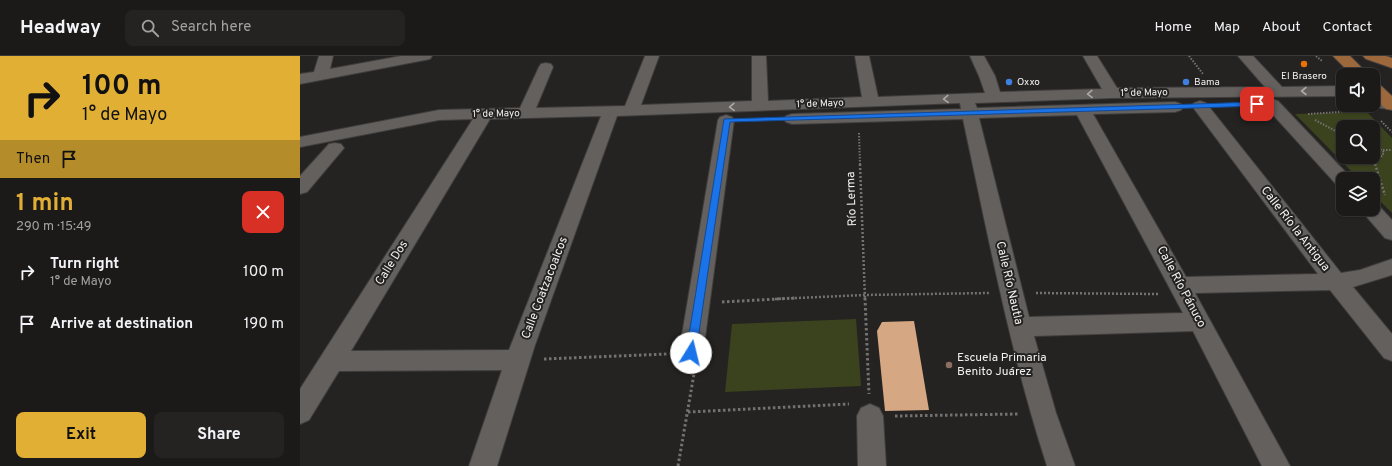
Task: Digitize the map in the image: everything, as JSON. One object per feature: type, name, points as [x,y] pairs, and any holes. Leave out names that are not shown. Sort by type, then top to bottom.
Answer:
[{"type":"main road","points":[[1342,56],[1354,68]]},
{"type":"main road","points":[[1371,56],[1392,63]]},
{"type":"main road","points":[[1380,100],[1391,104]]},
{"type":"street","points":[[321,75],[326,56]]},
{"type":"street","points":[[300,79],[425,56]]},
{"type":"street","name":"Calle Coatzacoalcos","points":[[483,466],[518,360],[616,115],[652,56]]},
{"type":"street","points":[[759,56],[760,106]]},
{"type":"street","points":[[862,56],[871,102]]},
{"type":"street","points":[[977,56],[987,76],[994,97]]},
{"type":"street","points":[[1090,56],[1112,94]]},
{"type":"street","points":[[1244,56],[1274,98],[1336,172]]},
{"type":"street","points":[[526,114],[546,67]]},
{"type":"street","name":"1° de Mayo","points":[[300,142],[439,115],[479,122],[760,106],[871,102],[1082,110],[1200,106],[1336,92]]},
{"type":"street","name":"1° de Mayo","points":[[300,155],[526,114],[616,115],[726,120],[858,117],[968,106],[994,97],[1112,94],[1274,98],[1336,106]]},
{"type":"street","name":"Calle Río Nautla","points":[[968,106],[1011,293],[1043,413],[1061,466]]},
{"type":"street","name":"Calle Río la Antigua","points":[[1200,106],[1336,282],[1392,351]]},
{"type":"street","name":"Calle Río Pánuco","points":[[1082,110],[1183,289],[1276,466]]},
{"type":"street","points":[[691,353],[726,120]]},
{"type":"street","name":"Calle Dos","points":[[300,412],[479,122]]},
{"type":"street","points":[[300,188],[335,148]]},
{"type":"street","points":[[1380,208],[1392,233]]},
{"type":"street","points":[[1183,289],[1336,282],[1361,278],[1392,267]]},
{"type":"street","points":[[1020,327],[1199,322]]},
{"type":"street","points":[[331,361],[518,360]]},
{"type":"street","points":[[870,410],[872,466]]},
{"type":"path","points":[[1380,108],[1392,132]]},
{"type":"path","points":[[1314,124],[1305,114],[1336,110]]},
{"type":"path","name":"Río Lerma","points":[[858,117],[864,295],[870,410]]},
{"type":"path","points":[[1380,148],[1383,150],[1392,150]]},
{"type":"path","points":[[1380,156],[1383,156],[1383,150]]},
{"type":"path","points":[[721,302],[864,295],[1183,289]]},
{"type":"path","points":[[518,360],[691,353]]},
{"type":"path","points":[[688,412],[870,410],[1043,413]]},
{"type":"green space","points":[[1367,112],[1375,120],[1336,120],[1336,156],[1295,114]]},
{"type":"green space","points":[[1380,126],[1392,138],[1392,213],[1380,201],[1380,172],[1352,172],[1344,164],[1380,164]]},
{"type":"green space","points":[[856,319],[861,386],[725,392],[732,324]]},
{"type":"building","points":[[914,321],[929,410],[885,411],[877,331],[882,322]]},
{"type":"place","name":"El Brasero","points":[[1304,64]]},
{"type":"place","name":"Oxxo","points":[[1009,82]]},
{"type":"place","name":"Bama","points":[[1186,82]]},
{"type":"place","name":"Escuela Primaria Benito Juárez","points":[[949,365]]},
{"type":"route","points":[[691,353],[726,120],[1257,104]]}]
